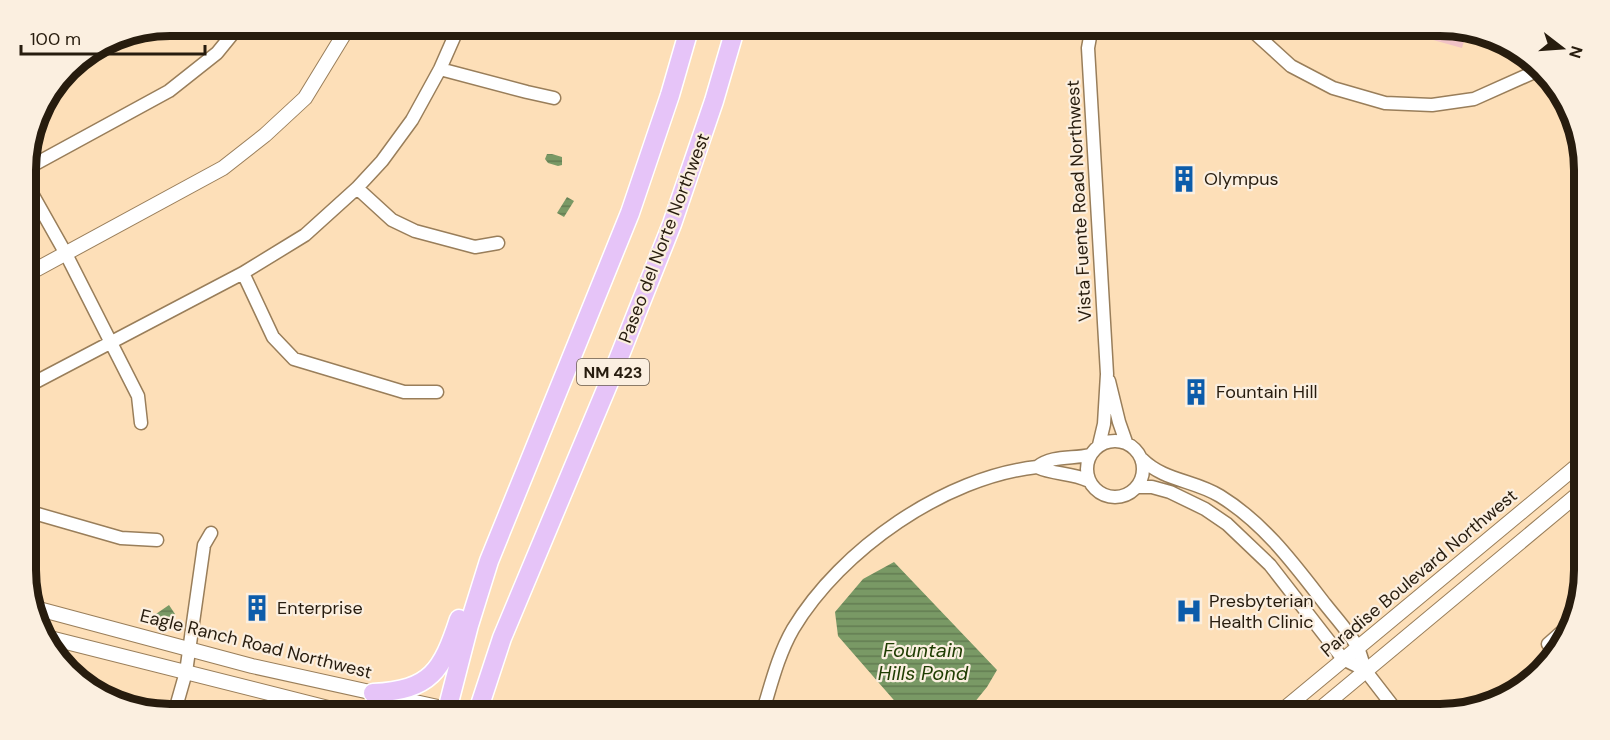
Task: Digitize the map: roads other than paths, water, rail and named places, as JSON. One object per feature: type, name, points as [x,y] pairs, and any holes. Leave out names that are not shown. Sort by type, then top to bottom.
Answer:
[{"type":"main road","name":"NM 423","points":[[449,704],[478,593],[504,522],[630,213],[670,95],[687,36]]},
{"type":"main road","name":"Paseo del Norte Northwest","points":[[480,704],[502,638],[630,332],[672,224],[714,101],[733,36]]},
{"type":"main road","points":[[373,693],[411,688],[426,679],[441,662],[450,647],[475,574],[504,522]]},
{"type":"street","points":[[36,164],[169,92],[217,53],[231,36]]},
{"type":"street","points":[[36,270],[223,168],[265,135],[305,98],[343,36]]},
{"type":"street","points":[[36,382],[243,273],[305,235],[357,189],[382,161],[412,120],[440,69],[455,36]]},
{"type":"street","name":"Vista Fuente Road Northwest","points":[[1090,36],[1088,48],[1107,374],[1104,424],[1099,445]]},
{"type":"street","points":[[1258,36],[1291,66],[1333,88],[1385,103],[1432,105],[1474,99],[1532,73]]},
{"type":"street","points":[[440,69],[554,98]]},
{"type":"street","points":[[357,189],[392,220],[415,231],[475,247],[498,243]]},
{"type":"street","points":[[36,201],[66,254],[138,396],[141,423]]},
{"type":"street","points":[[243,273],[273,338],[294,359],[404,392],[437,392]]},
{"type":"street","name":"Vista Fuente Road Northwest","points":[[1107,374],[1126,442]]},
{"type":"street","points":[[1089,481],[1087,464],[1090,455],[1099,445],[1112,440],[1126,442],[1133,446],[1150,467],[1166,476],[1215,493],[1254,521],[1284,552],[1357,647],[1365,670],[1391,704]]},
{"type":"street","points":[[765,704],[771,680],[792,631],[818,595],[864,550],[910,514],[958,488],[1009,471],[1037,466],[1053,458],[1090,455]]},
{"type":"street","points":[[1037,466],[1045,471],[1073,474],[1089,481],[1100,493],[1116,497],[1124,496],[1137,487],[1142,478],[1142,459]]},
{"type":"street","name":"Paradise Boulevard Northwest","points":[[1290,704],[1574,468]]},
{"type":"street","points":[[1137,487],[1161,489],[1193,503],[1238,533],[1270,565],[1343,659],[1365,670]]},
{"type":"street","points":[[1326,704],[1574,497]]},
{"type":"street","points":[[36,514],[121,538],[157,540]]},
{"type":"street","points":[[177,704],[186,672],[204,545],[211,533]]},
{"type":"street","name":"Eagle Ranch Road Northwest","points":[[43,610],[252,666],[416,704]]},
{"type":"street","points":[[56,639],[312,704]]},
{"type":"water","points":[[547,154],[562,157],[562,165],[548,163],[545,159]]},
{"type":"water","points":[[567,197],[574,201],[564,217],[557,213]]},
{"type":"water","name":"Fountain Hills Pond","points":[[894,562],[997,670],[973,704],[897,704],[838,636],[835,612],[863,579]]},
{"type":"water","points":[[169,605],[175,614],[159,625],[153,616]]},
{"type":"place","name":"Olympus","points":[[1184,179]]},
{"type":"place","name":"Fountain Hill","points":[[1196,392]]},
{"type":"place","name":"Enterprise","points":[[257,608]]},
{"type":"place","name":"Presbyterian Health Clinic","points":[[1189,611]]}]
